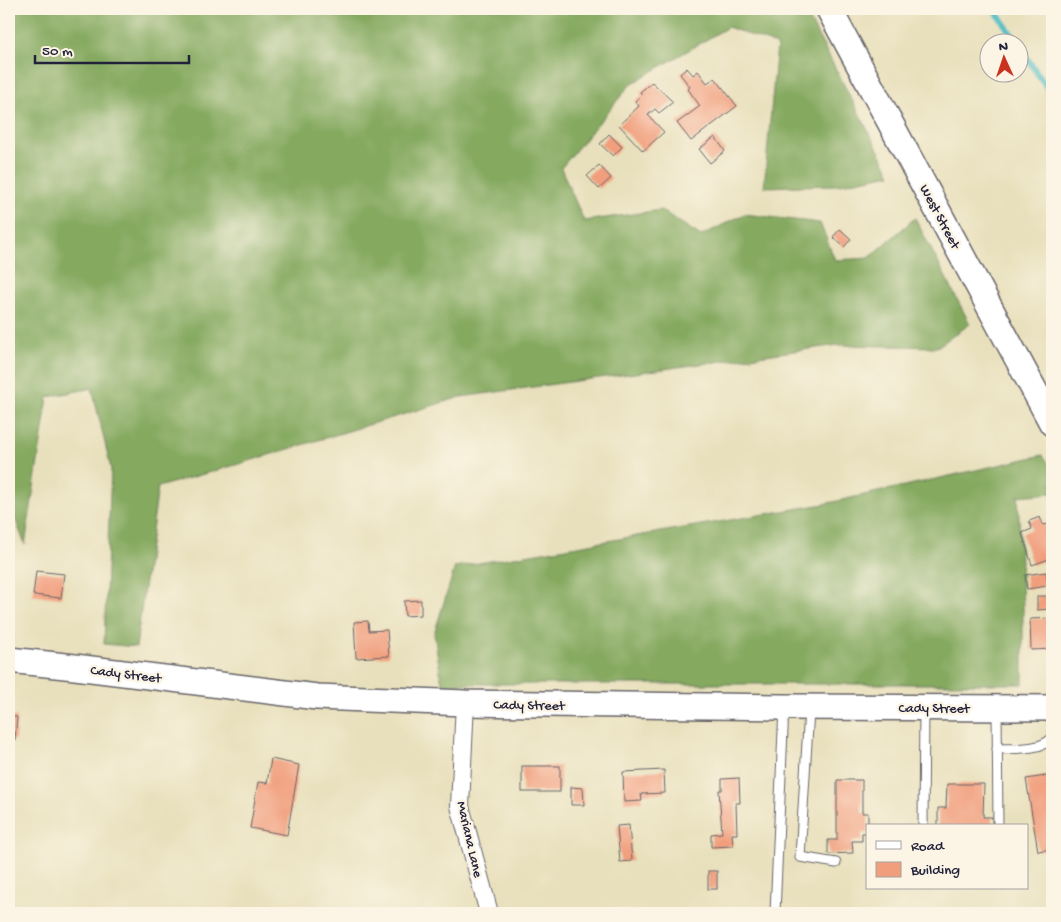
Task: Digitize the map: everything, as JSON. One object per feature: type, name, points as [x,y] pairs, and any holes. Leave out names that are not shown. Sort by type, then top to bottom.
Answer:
[{"type":"street","name":"West Street","points":[[829,9],[1052,423]]},
{"type":"street","name":"Cady Street","points":[[9,660],[317,698],[466,703],[1052,708]]},
{"type":"street","name":"Mariana Lane","points":[[466,703],[460,806],[489,913]]},
{"type":"lane","points":[[774,913],[784,707]]},
{"type":"lane","points":[[809,707],[800,857],[836,863]]},
{"type":"lane","points":[[923,824],[924,707]]},
{"type":"lane","points":[[997,708],[998,824]]},
{"type":"lane","points":[[997,749],[1031,747],[1048,742],[1052,738]]},
{"type":"green space","points":[[9,9],[804,9],[891,174],[836,185],[764,187],[777,45],[728,27],[631,84],[561,168],[584,221],[661,210],[701,236],[744,214],[820,223],[835,260],[869,258],[915,218],[970,324],[937,347],[838,345],[461,397],[158,487],[136,647],[104,644],[111,469],[92,388],[48,397],[25,545],[9,502]]},
{"type":"green space","points":[[1043,455],[1052,469],[1052,493],[1018,496],[1023,607],[1023,684],[442,684],[434,634],[455,567],[824,504]]},
{"type":"green space","points":[[1052,906],[1052,913],[1018,913],[1026,909]]},
{"type":"building","points":[[687,68],[693,75],[698,71],[707,83],[715,78],[737,106],[691,141],[677,123],[700,106],[688,89],[690,87],[680,74]]},
{"type":"building","points":[[652,82],[673,102],[659,113],[655,109],[648,115],[664,132],[643,151],[619,125],[639,106],[635,101],[642,95],[640,92]]},
{"type":"building","points":[[609,134],[622,147],[613,156],[600,144]]},
{"type":"building","points":[[715,137],[725,151],[710,163],[699,149]]},
{"type":"building","points":[[599,165],[611,178],[599,189],[587,176]]},
{"type":"building","points":[[840,229],[851,239],[844,247],[833,237]]},
{"type":"building","points":[[1040,517],[1043,525],[1049,524],[1052,533],[1052,558],[1032,565],[1022,533],[1032,529],[1029,521]]},
{"type":"building","points":[[36,571],[64,574],[61,598],[33,595]]},
{"type":"building","points":[[1046,572],[1048,586],[1027,589],[1025,575]]},
{"type":"building","points":[[1037,596],[1052,596],[1052,609],[1037,610]]},
{"type":"building","points":[[421,600],[421,615],[405,616],[404,601]]},
{"type":"building","points":[[1052,618],[1052,649],[1031,650],[1030,619]]},
{"type":"building","points":[[368,621],[369,631],[387,630],[389,656],[356,658],[354,622]]},
{"type":"building","points":[[9,716],[17,717],[15,740],[9,739]]},
{"type":"building","points":[[271,759],[299,765],[287,835],[250,828],[258,782],[267,783]]},
{"type":"building","points":[[522,766],[560,766],[560,792],[522,792]]},
{"type":"building","points":[[664,770],[665,793],[641,794],[642,801],[624,802],[623,772]]},
{"type":"building","points":[[1052,775],[1052,849],[1038,851],[1026,779]]},
{"type":"building","points":[[739,778],[740,803],[736,803],[737,834],[732,834],[733,846],[711,847],[711,834],[722,833],[719,790],[722,790],[722,779]]},
{"type":"building","points":[[837,780],[862,780],[862,813],[868,813],[866,833],[862,833],[862,841],[852,841],[853,853],[828,854],[828,840],[837,840]]},
{"type":"building","points":[[947,784],[984,784],[983,817],[992,817],[992,824],[938,824],[938,808],[946,808]]},
{"type":"building","points":[[571,787],[583,788],[584,805],[571,805]]},
{"type":"building","points":[[629,825],[632,861],[620,862],[617,826]]},
{"type":"building","points":[[708,871],[717,871],[717,889],[708,889]]},
{"type":"waterway","points":[[994,9],[1010,32]]},
{"type":"waterway","points":[[1028,60],[1052,95]]}]
